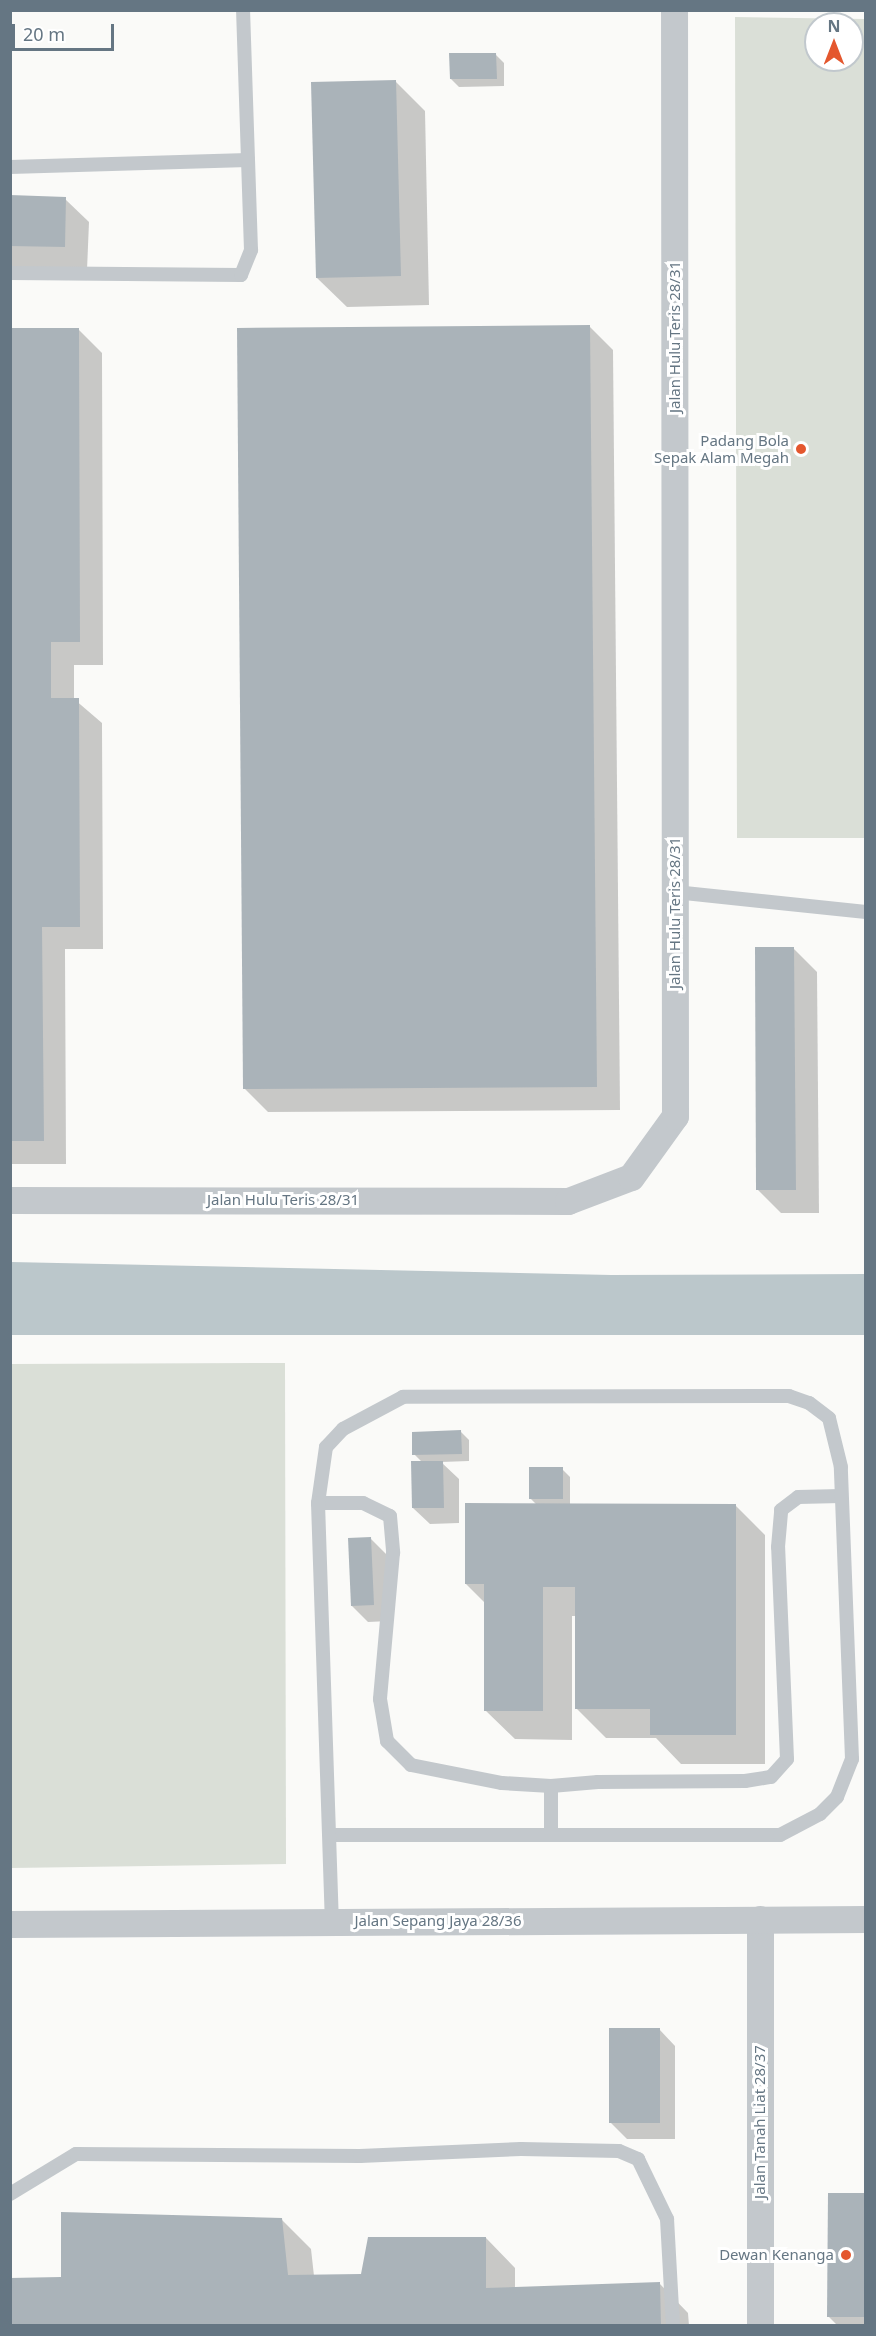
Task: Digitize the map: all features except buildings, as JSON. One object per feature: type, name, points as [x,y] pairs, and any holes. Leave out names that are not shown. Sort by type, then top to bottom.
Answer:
[{"type":"street","name":"Jalan Hulu Teris 28/31","points":[[10,1200],[568,1201],[631,1177],[675,1116],[674,10]]},
{"type":"street","name":"Jalan Tanah Liat 28/37","points":[[760,1919],[760,2325]]},
{"type":"street","name":"Jalan Sepang Jaya 28/36","points":[[10,1924],[866,1919]]},
{"type":"lane","points":[[10,273],[241,276],[251,250],[243,10]]},
{"type":"lane","points":[[10,167],[248,160]]},
{"type":"lane","points":[[675,892],[866,912]]},
{"type":"lane","points":[[331,1835],[780,1835],[820,1814],[837,1797],[852,1759],[841,1467],[829,1418],[809,1403],[789,1395],[403,1397],[370,1411],[343,1429],[326,1447],[318,1503],[331,1835],[332,1922]]},
{"type":"lane","points":[[318,1503],[363,1503],[390,1516],[393,1553],[380,1699],[387,1741],[411,1765],[502,1783],[551,1786],[598,1782],[745,1781],[771,1777],[787,1759],[778,1547],[781,1510],[798,1497],[842,1496]]},
{"type":"lane","points":[[551,1786],[551,1835]]},
{"type":"lane","points":[[10,2194],[76,2154],[360,2156],[521,2149],[619,2151],[638,2159],[668,2219],[673,2325]]},
{"type":"shaded area","name":"Padang Bola Sepak Alam Megah","points":[[735,17],[804,18],[804,72],[864,72],[865,19],[865,838],[737,838]]},
{"type":"shaded area","points":[[11,1262],[611,1275],[865,1274],[865,1335],[11,1335]]},
{"type":"shaded area","points":[[285,1363],[286,1864],[11,1868],[11,1364]]},
{"type":"place","name":"Padang Bola Sepak Alam Megah","points":[[801,449]]},
{"type":"place","name":"Dewan Kenanga","points":[[846,2255]]}]
